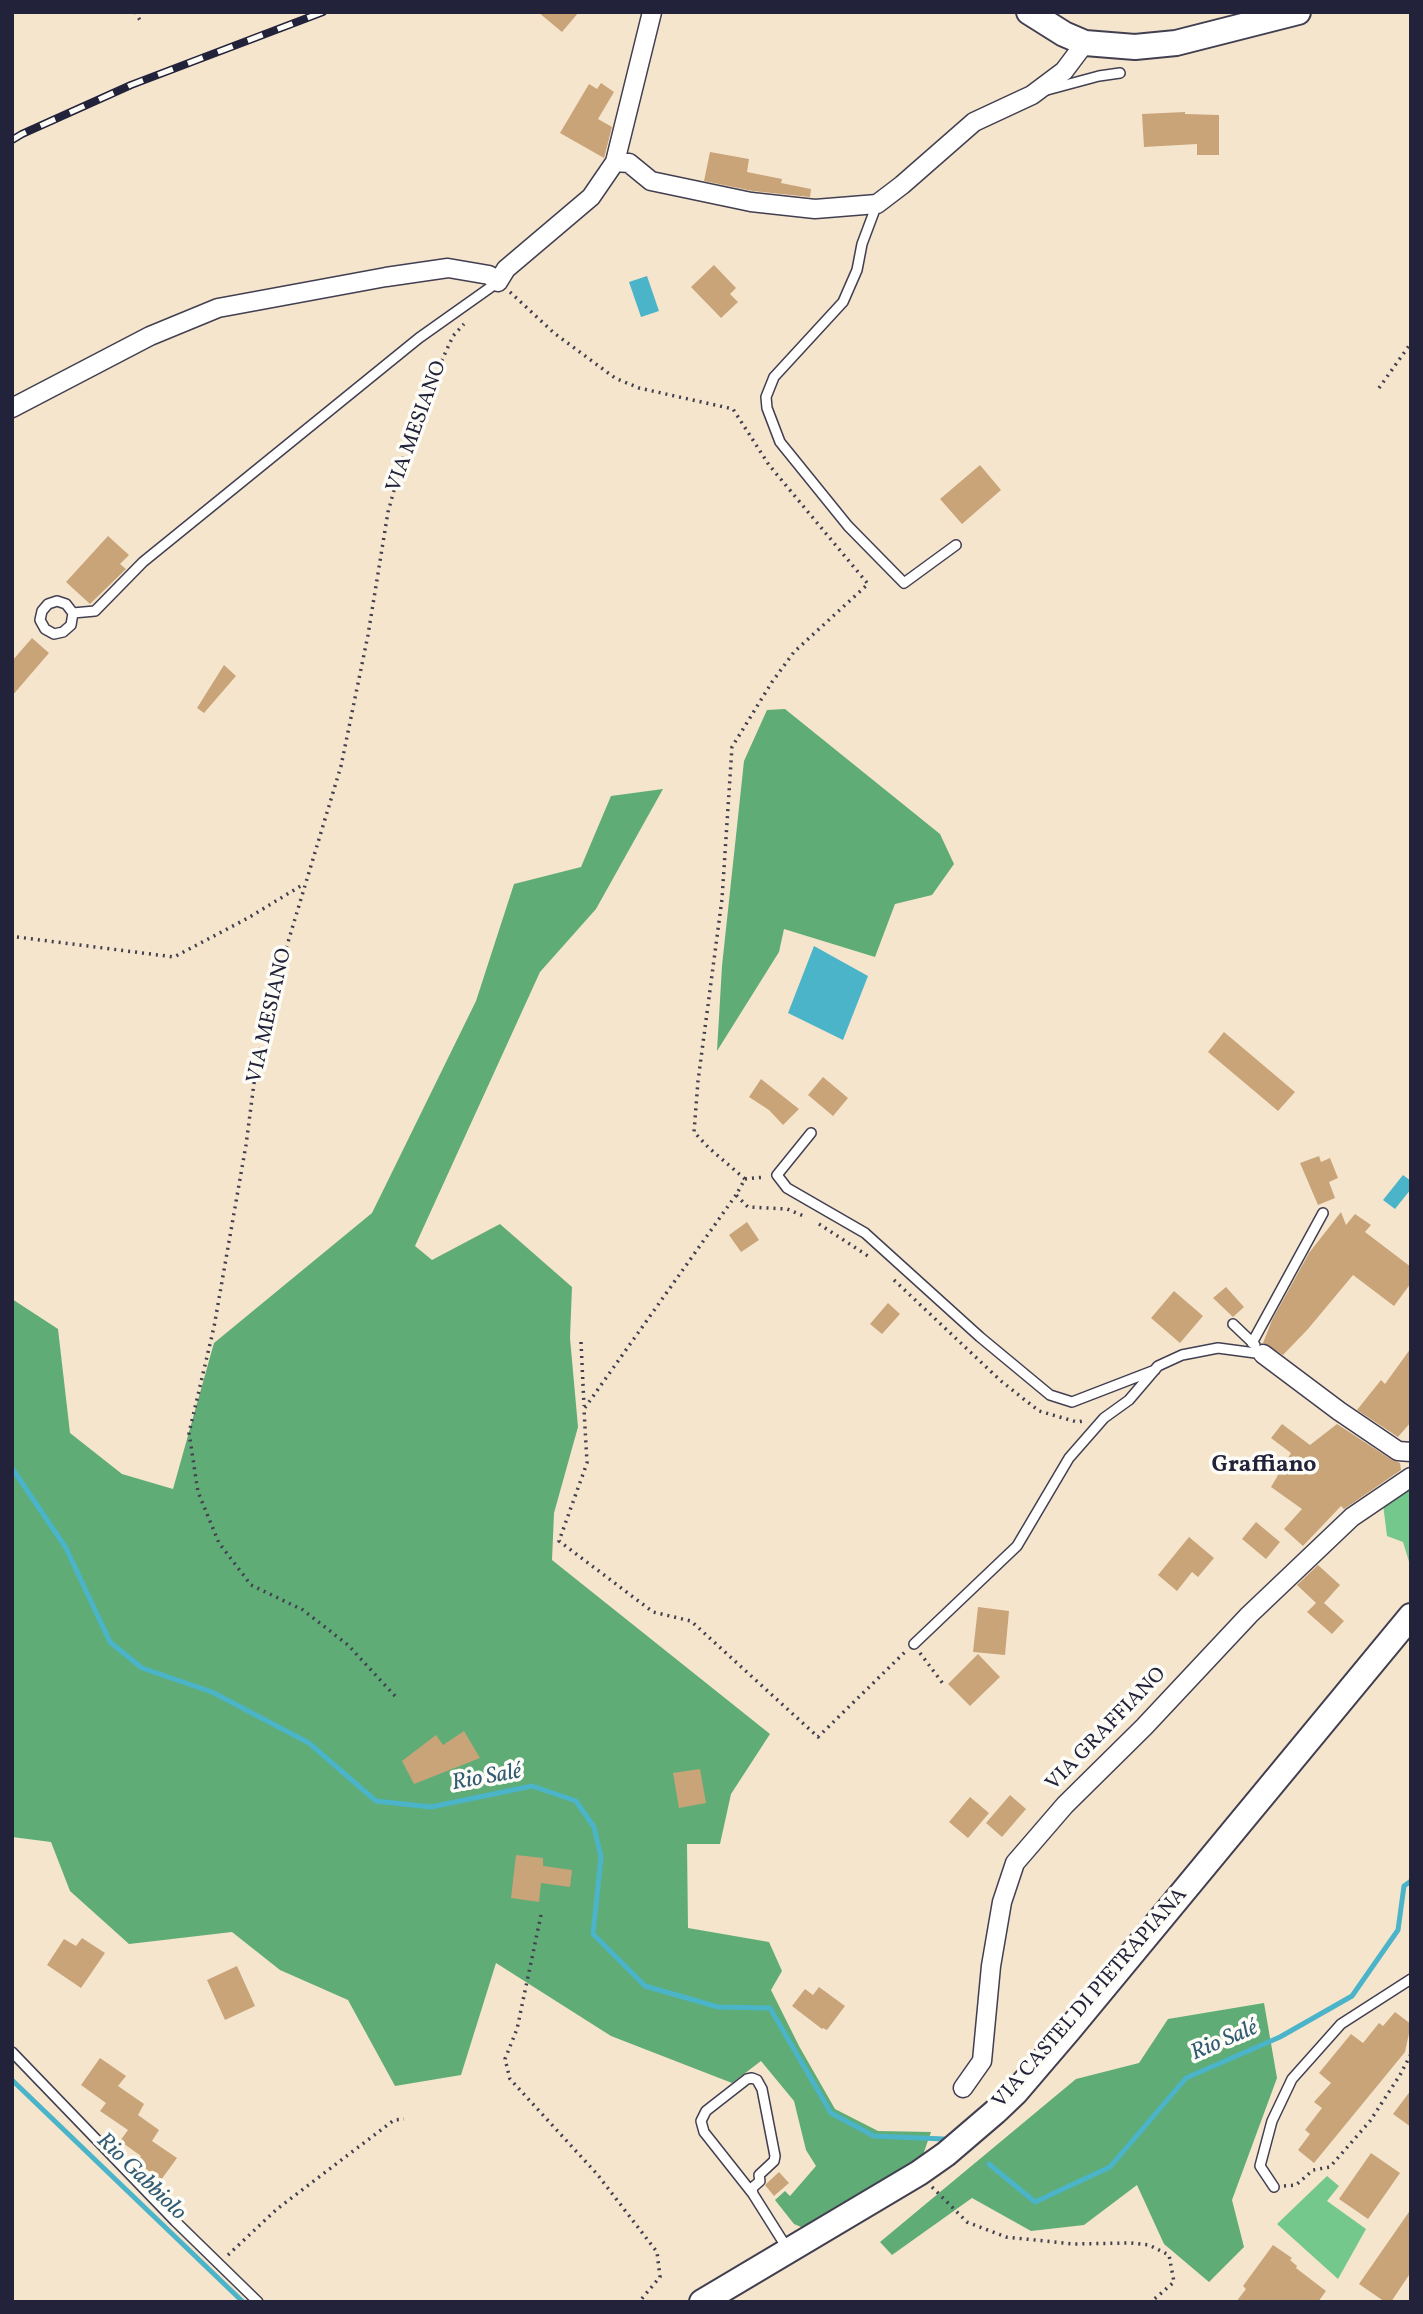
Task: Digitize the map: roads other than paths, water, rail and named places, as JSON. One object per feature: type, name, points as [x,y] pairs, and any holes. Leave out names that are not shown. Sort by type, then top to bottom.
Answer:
[{"type":"main road","points":[[1028,12],[1064,34],[1085,43],[1135,47],[1176,43],[1298,12]]},
{"type":"main road","name":"VIA CASTEL DI PIETRAPIANA","points":[[702,2302],[919,2173],[971,2133],[1034,2071],[1411,1616]]},
{"type":"street","points":[[12,408],[150,336],[218,308],[449,268],[489,275],[498,282],[506,269],[591,197],[615,162],[652,12]]},
{"type":"street","points":[[615,162],[629,163],[651,181],[751,202],[815,209],[877,204],[974,122],[1032,95],[1063,71],[1085,43]]},
{"type":"street","points":[[1258,1348],[1398,1451],[1411,1452]]},
{"type":"street","name":"VIA GRAFFIANO","points":[[962,2088],[982,2061],[991,1966],[1002,1902],[1015,1863],[1065,1805],[1144,1727],[1249,1615],[1352,1517],[1411,1477]]},
{"type":"lane","points":[[1032,95],[1099,76],[1120,73]]},
{"type":"lane","points":[[877,204],[857,270],[843,302],[774,377],[766,397],[767,408],[780,442],[848,526],[904,583],[956,545]]},
{"type":"lane","points":[[73,613],[95,611],[154,553],[419,338],[498,282]]},
{"type":"lane","points":[[811,1133],[777,1175],[787,1188],[865,1233],[980,1337],[1051,1395],[1072,1402],[1155,1370]]},
{"type":"lane","points":[[1258,1348],[1323,1213]]},
{"type":"lane","points":[[1233,1324],[1258,1348]]},
{"type":"lane","points":[[914,1644],[1017,1546],[1069,1458],[1104,1418],[1129,1400],[1158,1366],[1182,1355],[1218,1348],[1258,1348]]},
{"type":"lane","points":[[1274,2187],[1260,2166],[1272,2122],[1292,2079],[1341,2024],[1411,1979]]},
{"type":"lane","points":[[12,2052],[258,2302]]},
{"type":"lane","points":[[753,2194],[752,2188],[760,2181],[759,2175],[774,2161],[775,2156],[762,2089],[757,2080],[752,2078],[747,2079],[706,2111],[701,2120],[704,2132],[753,2194],[789,2251]]},
{"type":"water","points":[[647,276],[659,311],[641,317],[629,282]]},
{"type":"water","points":[[814,946],[868,976],[843,1040],[788,1013]]},
{"type":"water","points":[[1403,1175],[1411,1181],[1411,1189],[1395,1209],[1383,1200]]},
{"type":"waterway","name":"Rio Salé","points":[[12,1468],[66,1548],[110,1642],[142,1668],[212,1692],[309,1743],[376,1801],[431,1807],[532,1786],[576,1801],[594,1827],[601,1857],[593,1934],[645,1986],[718,2007],[770,2008],[831,2113],[874,2136],[944,2139]]},
{"type":"waterway","name":"Rio Salé","points":[[989,2164],[1035,2202],[1110,2167],[1186,2078],[1280,2037],[1352,1996],[1398,1930],[1404,1886],[1411,1881]]},
{"type":"waterway","name":"Rio Gabbiolo","points":[[12,2080],[243,2302]]},
{"type":"railway","points":[[12,140],[131,85],[323,12]]},
{"type":"district","name":"Graffiano","points":[[1264,1467]]}]
